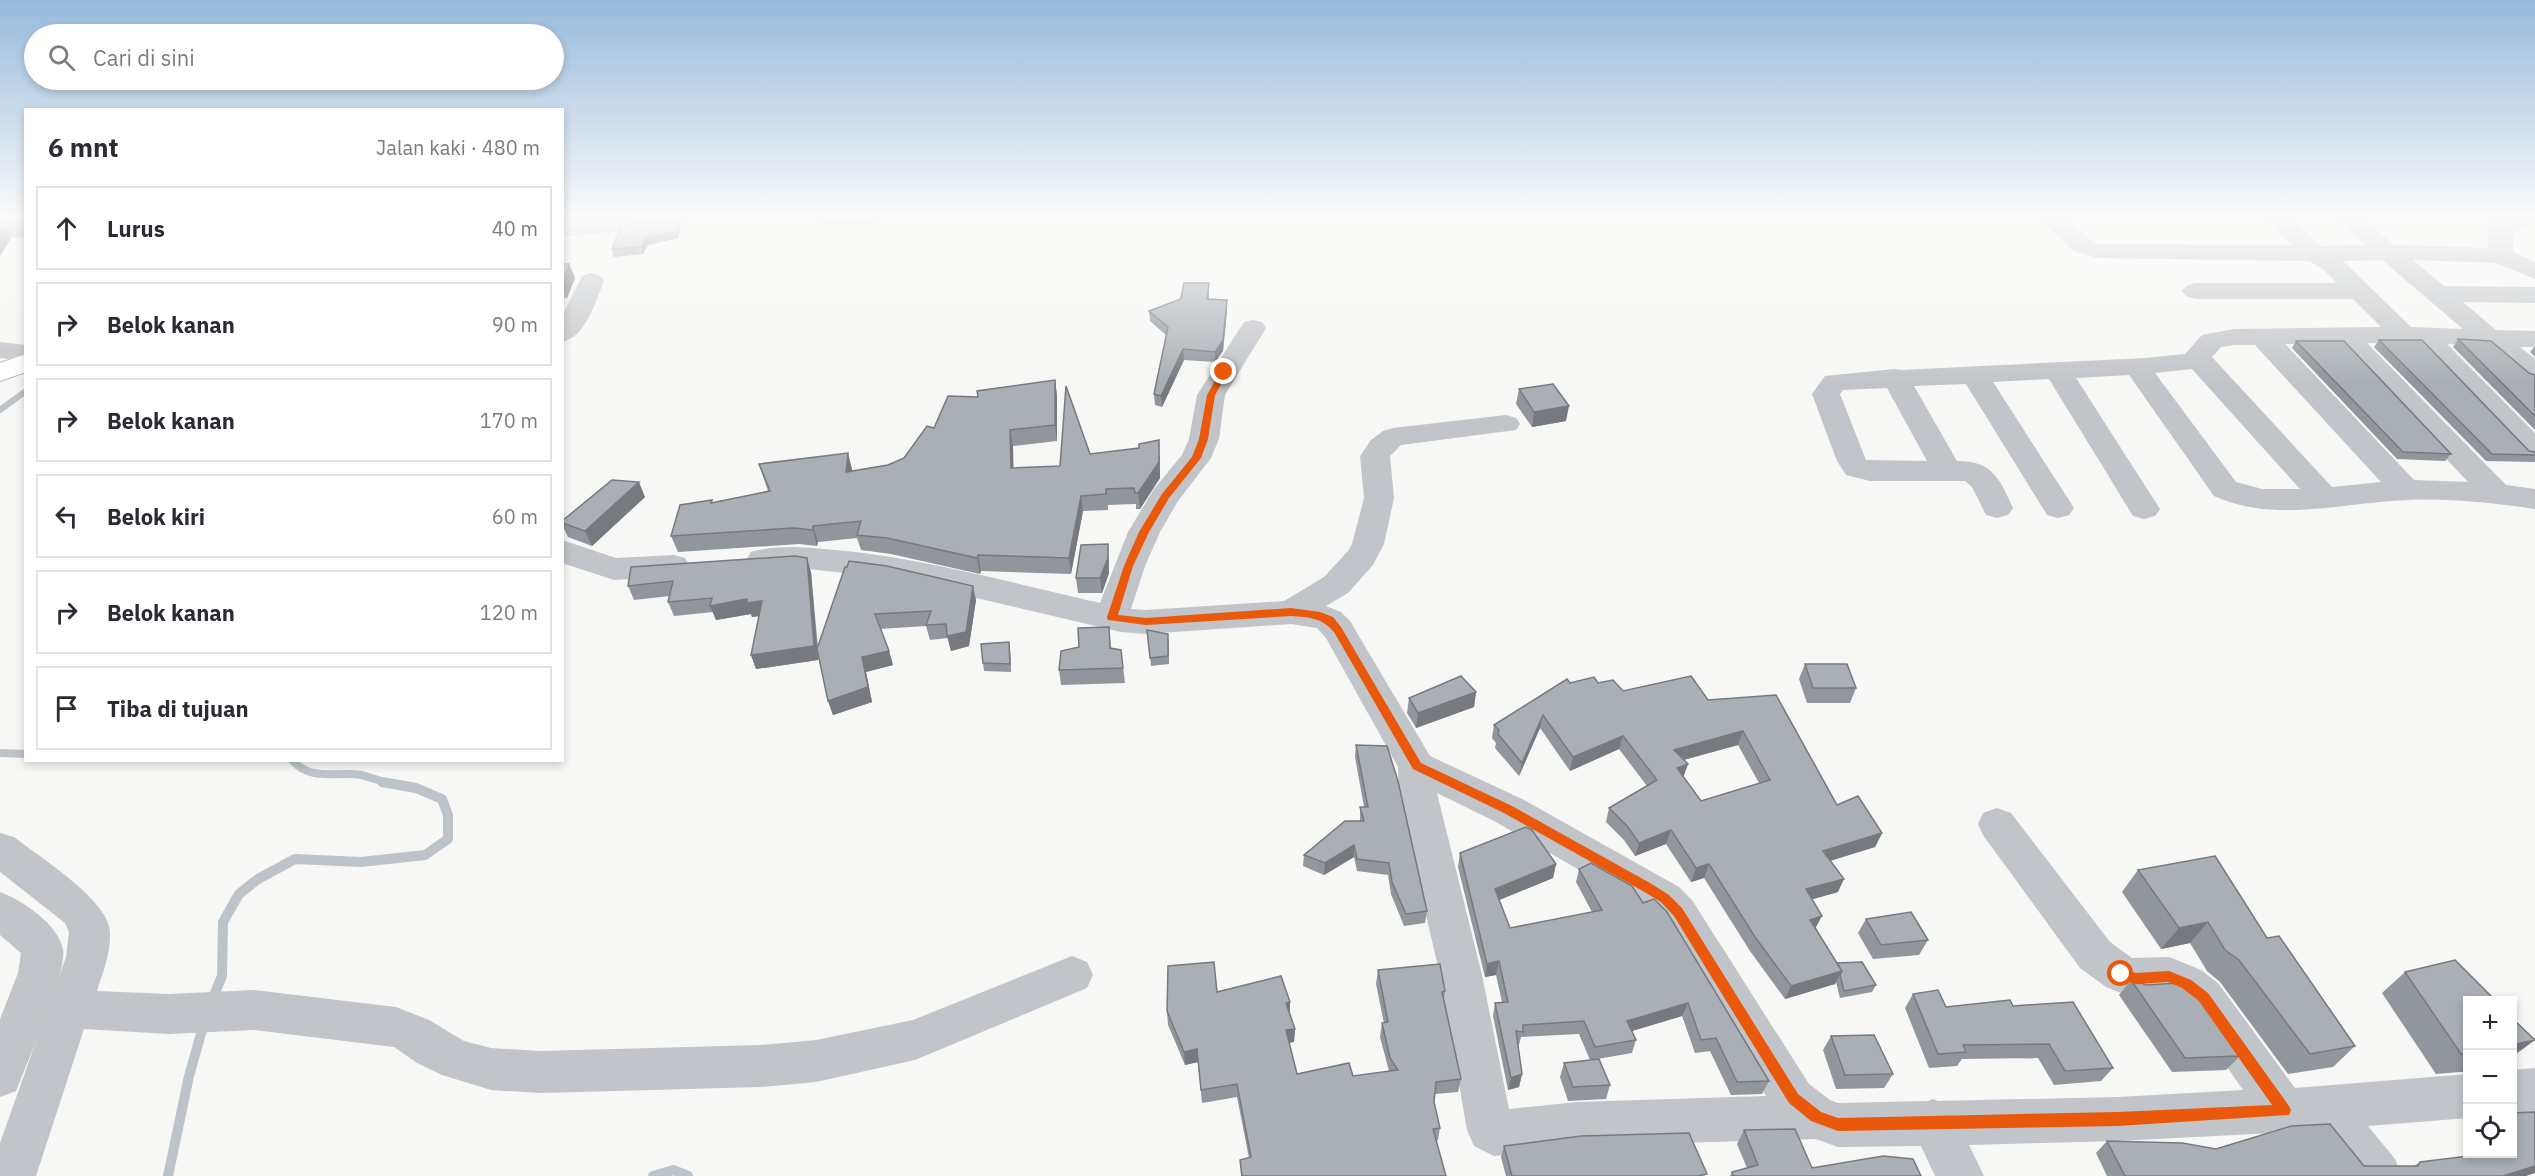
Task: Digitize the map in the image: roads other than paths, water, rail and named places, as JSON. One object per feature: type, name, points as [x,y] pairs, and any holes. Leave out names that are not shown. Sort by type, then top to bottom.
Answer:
[{"type":"main road","points":[[0,373],[24,363]]},
{"type":"street","points":[[2180,274],[2195,291],[2248,336],[2406,490]]},
{"type":"street","points":[[2342,274],[2414,335],[2535,450]]},
{"type":"street","points":[[2414,274],[2535,373]]},
{"type":"street","points":[[564,332],[573,322],[591,281]]},
{"type":"street","points":[[2195,291],[2360,291]]},
{"type":"street","points":[[2438,294],[2535,296]]},
{"type":"street","points":[[1112,617],[1129,566],[1144,532],[1166,496],[1196,458],[1204,439],[1211,395],[1253,328]]},
{"type":"street","points":[[1997,508],[1978,473],[1870,471],[1857,468],[1852,461],[1826,394],[1828,388],[1835,382],[1896,377],[2185,363],[2198,358],[2212,340],[2248,336],[2414,335],[2535,339]]},
{"type":"street","points":[[2345,336],[2496,493]]},
{"type":"street","points":[[0,350],[24,353]]},
{"type":"street","points":[[2198,358],[2325,498]]},
{"type":"street","points":[[2145,366],[2139,370],[2141,376],[2225,489],[2233,495],[2247,499],[2325,498],[2406,490],[2496,493],[2535,499]]},
{"type":"street","points":[[2056,369],[2144,509]]},
{"type":"street","points":[[1974,374],[2058,508]]},
{"type":"street","points":[[1896,377],[1947,471]]},
{"type":"street","points":[[1291,612],[1335,585],[1362,557],[1376,515],[1378,498],[1375,456],[1381,446],[1393,437],[1506,424]]},
{"type":"street","points":[[564,551],[614,569],[799,557],[891,567],[1112,617],[1146,622],[1291,612],[1316,615],[1329,620],[1338,630],[1417,766],[1418,800],[1461,975],[1490,1130],[1494,1133],[1577,1124],[1816,1117]]},
{"type":"street","points":[[1417,766],[1508,810],[1665,899],[1678,912],[1793,1099],[1816,1117],[1838,1125],[2118,1119],[2304,1109],[2463,1096]]},
{"type":"street","points":[[1997,824],[2095,955],[2121,974],[2136,978],[2169,976],[2186,984],[2203,997],[2304,1109],[2378,1176]]},
{"type":"street","points":[[3,854],[79,911],[90,930],[87,957],[12,1176]]},
{"type":"street","points":[[0,910],[34,938],[42,950],[39,974],[0,1076]]},
{"type":"street","points":[[69,1009],[210,1012],[254,1010],[396,1027],[413,1034],[433,1048],[458,1060],[491,1070],[542,1072],[761,1066],[816,1060],[915,1040],[1072,975]]},
{"type":"street","points":[[2517,1092],[2535,1090]]},
{"type":"street","points":[[1933,1122],[1960,1176]]},
{"type":"waterway","points":[[0,410],[24,392]]},
{"type":"waterway","points":[[0,753],[24,754]]},
{"type":"waterway","points":[[294,762],[299,767],[316,773],[361,775],[389,783]]},
{"type":"waterway","points":[[212,1000],[222,976],[223,922],[239,894],[258,879],[295,859],[361,862],[425,855],[448,839],[448,815],[442,799],[416,788],[382,782]]},
{"type":"waterway","points":[[168,1176],[189,1076],[204,1023]]},
{"type":"waterway","points":[[653,1176],[673,1170],[688,1176]]}]
